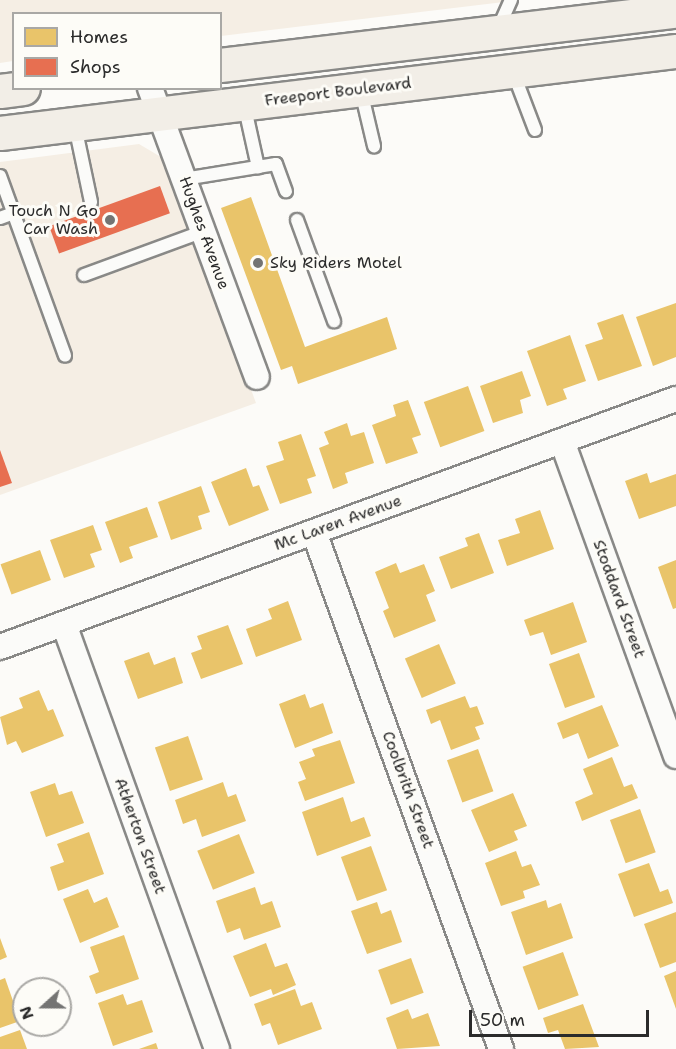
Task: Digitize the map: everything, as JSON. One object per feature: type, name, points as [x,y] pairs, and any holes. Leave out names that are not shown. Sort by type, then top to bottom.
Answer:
[{"type":"main road","points":[[222,65],[676,10]]},
{"type":"main road","name":"Freeport Boulevard","points":[[0,133],[75,124],[155,101],[244,104],[676,51]]},
{"type":"street","name":"Hughes Avenue","points":[[155,101],[257,377]]},
{"type":"street","name":"Mc Laren Avenue","points":[[0,647],[676,399]]},
{"type":"street","name":"Stoddard Street","points":[[562,441],[676,756]]},
{"type":"street","name":"Coolbrith Street","points":[[314,532],[501,1049]]},
{"type":"street","name":"Atherton Street","points":[[64,624],[217,1049]]},
{"type":"lane","points":[[497,32],[511,0]]},
{"type":"lane","points":[[513,71],[535,130]]},
{"type":"lane","points":[[361,89],[374,146]]},
{"type":"lane","points":[[244,104],[258,167]]},
{"type":"lane","points":[[75,124],[91,202]]},
{"type":"lane","points":[[184,179],[276,164],[286,191]]},
{"type":"lane","points":[[0,176],[65,356]]},
{"type":"lane","points":[[0,219],[14,213]]},
{"type":"lane","points":[[297,220],[334,321]]},
{"type":"lane","points":[[84,275],[204,231]]},
{"type":"shaded area","points":[[0,0],[520,0],[222,36],[222,12],[12,12],[12,61],[0,63]]},
{"type":"shaded area","points":[[139,144],[166,160],[256,403],[0,495],[0,162]]},
{"type":"building: Homes","name":"Sky Riders Motel","points":[[251,197],[305,347],[387,317],[397,349],[298,384],[292,366],[281,370],[221,208]]},
{"type":"building: Homes","points":[[676,303],[676,357],[653,366],[636,317]]},
{"type":"building: Homes","points":[[623,314],[642,366],[598,381],[585,345],[603,339],[597,323]]},
{"type":"building: Homes","points":[[570,335],[586,381],[563,389],[567,399],[547,406],[527,351]]},
{"type":"building: Homes","points":[[522,371],[531,396],[520,400],[523,413],[493,423],[480,386]]},
{"type":"building: Homes","points":[[468,386],[484,431],[440,447],[424,402]]},
{"type":"building: Homes","points":[[408,400],[421,435],[412,438],[418,453],[386,464],[372,425],[396,416],[393,405]]},
{"type":"building: Homes","points":[[347,423],[351,436],[364,432],[374,463],[345,473],[348,483],[333,489],[319,448],[329,444],[324,432]]},
{"type":"building: Homes","points":[[301,434],[316,476],[307,479],[312,493],[280,504],[266,466],[284,460],[278,442]]},
{"type":"building: Homes","points":[[246,468],[253,487],[259,485],[269,510],[229,526],[211,482]]},
{"type":"building: Homes","points":[[647,473],[650,483],[676,474],[676,506],[639,519],[625,481]]},
{"type":"building: Homes","points":[[201,486],[210,512],[198,516],[202,529],[171,540],[158,502]]},
{"type":"building: Homes","points":[[147,507],[158,537],[129,547],[133,558],[120,563],[105,522]]},
{"type":"building: Homes","points":[[540,510],[554,549],[507,566],[498,540],[520,533],[515,519]]},
{"type":"building: Homes","points":[[93,525],[102,550],[90,554],[95,567],[64,578],[50,540]]},
{"type":"building: Homes","points":[[479,533],[494,573],[451,589],[439,557],[468,546],[465,538]]},
{"type":"building: Homes","points":[[40,550],[51,580],[11,594],[1,564]]},
{"type":"building: Homes","points":[[676,560],[676,608],[673,609],[658,567]]},
{"type":"building: Homes","points":[[396,563],[400,573],[424,564],[435,591],[426,595],[436,621],[394,638],[383,611],[389,608],[375,572]]},
{"type":"building: Homes","points":[[288,601],[302,640],[256,657],[246,629],[272,619],[268,609]]},
{"type":"building: Homes","points":[[573,602],[587,642],[551,655],[543,632],[530,636],[524,620]]},
{"type":"building: Homes","points":[[228,625],[243,664],[201,679],[191,653],[202,649],[197,636]]},
{"type":"building: Homes","points":[[439,644],[456,684],[422,698],[405,658]]},
{"type":"building: Homes","points":[[149,652],[154,665],[175,657],[183,683],[138,699],[124,661]]},
{"type":"building: Homes","points":[[579,653],[595,697],[565,708],[549,664]]},
{"type":"building: Homes","points":[[39,690],[48,711],[53,709],[64,736],[22,753],[16,741],[7,745],[0,717],[23,708],[19,698]]},
{"type":"building: Homes","points":[[305,694],[310,708],[323,703],[333,733],[295,748],[279,704]]},
{"type":"building: Homes","points":[[465,696],[470,708],[477,706],[484,724],[475,727],[480,739],[451,750],[440,720],[431,724],[426,710]]},
{"type":"building: Homes","points":[[602,705],[619,746],[588,759],[578,733],[563,739],[557,723]]},
{"type":"building: Homes","points":[[188,736],[203,779],[170,791],[155,747]]},
{"type":"building: Homes","points":[[340,740],[355,783],[305,801],[298,782],[306,779],[299,762],[315,756],[312,749]]},
{"type":"building: Homes","points":[[478,749],[493,791],[462,803],[447,760]]},
{"type":"building: Homes","points":[[612,757],[624,787],[632,784],[638,798],[582,821],[575,802],[593,794],[583,769]]},
{"type":"building: Homes","points":[[223,782],[228,797],[236,794],[246,821],[202,837],[196,819],[183,824],[175,800]]},
{"type":"building: Homes","points":[[55,783],[59,795],[72,791],[84,823],[46,837],[30,792]]},
{"type":"building: Homes","points":[[513,793],[527,826],[514,831],[518,840],[489,852],[471,810]]},
{"type":"building: Homes","points":[[343,797],[351,822],[364,817],[371,836],[317,856],[302,812]]},
{"type":"building: Homes","points":[[640,809],[656,852],[626,863],[610,820]]},
{"type":"building: Homes","points":[[89,832],[104,874],[58,891],[50,867],[64,862],[57,844]]},
{"type":"building: Homes","points":[[239,834],[255,873],[213,890],[197,851]]},
{"type":"building: Homes","points":[[371,846],[387,890],[357,901],[341,857]]},
{"type":"building: Homes","points":[[516,851],[522,867],[531,864],[540,885],[523,891],[525,898],[501,906],[485,863]]},
{"type":"building: Homes","points":[[649,863],[660,892],[668,889],[673,903],[634,917],[618,874]]},
{"type":"building: Homes","points":[[255,887],[261,905],[272,901],[281,927],[244,940],[240,928],[227,933],[216,901]]},
{"type":"building: Homes","points":[[88,889],[94,903],[107,897],[119,927],[80,943],[63,899]]},
{"type":"building: Homes","points":[[546,900],[548,908],[561,903],[573,938],[526,955],[511,912]]},
{"type":"building: Homes","points":[[377,902],[381,914],[391,910],[402,942],[367,954],[351,911]]},
{"type":"building: Homes","points":[[676,912],[676,962],[660,968],[644,924]]},
{"type":"building: Homes","points":[[124,935],[139,979],[96,994],[89,976],[99,972],[90,947]]},
{"type":"building: Homes","points":[[0,938],[7,957],[0,960]]},
{"type":"building: Homes","points":[[266,943],[275,967],[287,963],[296,985],[273,995],[271,989],[250,997],[233,956]]},
{"type":"building: Homes","points":[[563,952],[579,995],[538,1010],[523,967]]},
{"type":"building: Homes","points":[[411,958],[424,993],[391,1005],[378,970]]},
{"type":"building: Homes","points":[[676,971],[676,1009],[664,976]]},
{"type":"building: Homes","points":[[5,978],[12,998],[12,1024],[0,1028],[0,980]]},
{"type":"building: Homes","points":[[295,989],[301,1006],[312,1002],[322,1029],[278,1045],[270,1023],[262,1026],[254,1004]]},
{"type":"building: Homes","points":[[123,994],[127,1005],[142,1000],[153,1032],[113,1046],[98,1003]]},
{"type":"building: Homes","points":[[583,1004],[599,1047],[565,1049],[558,1030],[548,1033],[543,1018]]},
{"type":"building: Homes","points":[[408,1009],[412,1019],[428,1013],[440,1046],[397,1049],[386,1018]]},
{"type":"building: Homes","points":[[12,1033],[12,1037],[23,1037],[27,1049],[0,1049],[0,1037]]},
{"type":"building: Homes","points":[[156,1043],[158,1049],[139,1049]]},
{"type":"building: Shops","name":"Touch N Go Car Wash","points":[[160,186],[170,213],[59,254],[49,226]]},
{"type":"building: Shops","points":[[0,450],[12,483],[0,487]]},
{"type":"place","name":"Touch N Go Car Wash","points":[[110,220]]},
{"type":"place","name":"Sky Riders Motel","points":[[258,263]]}]
